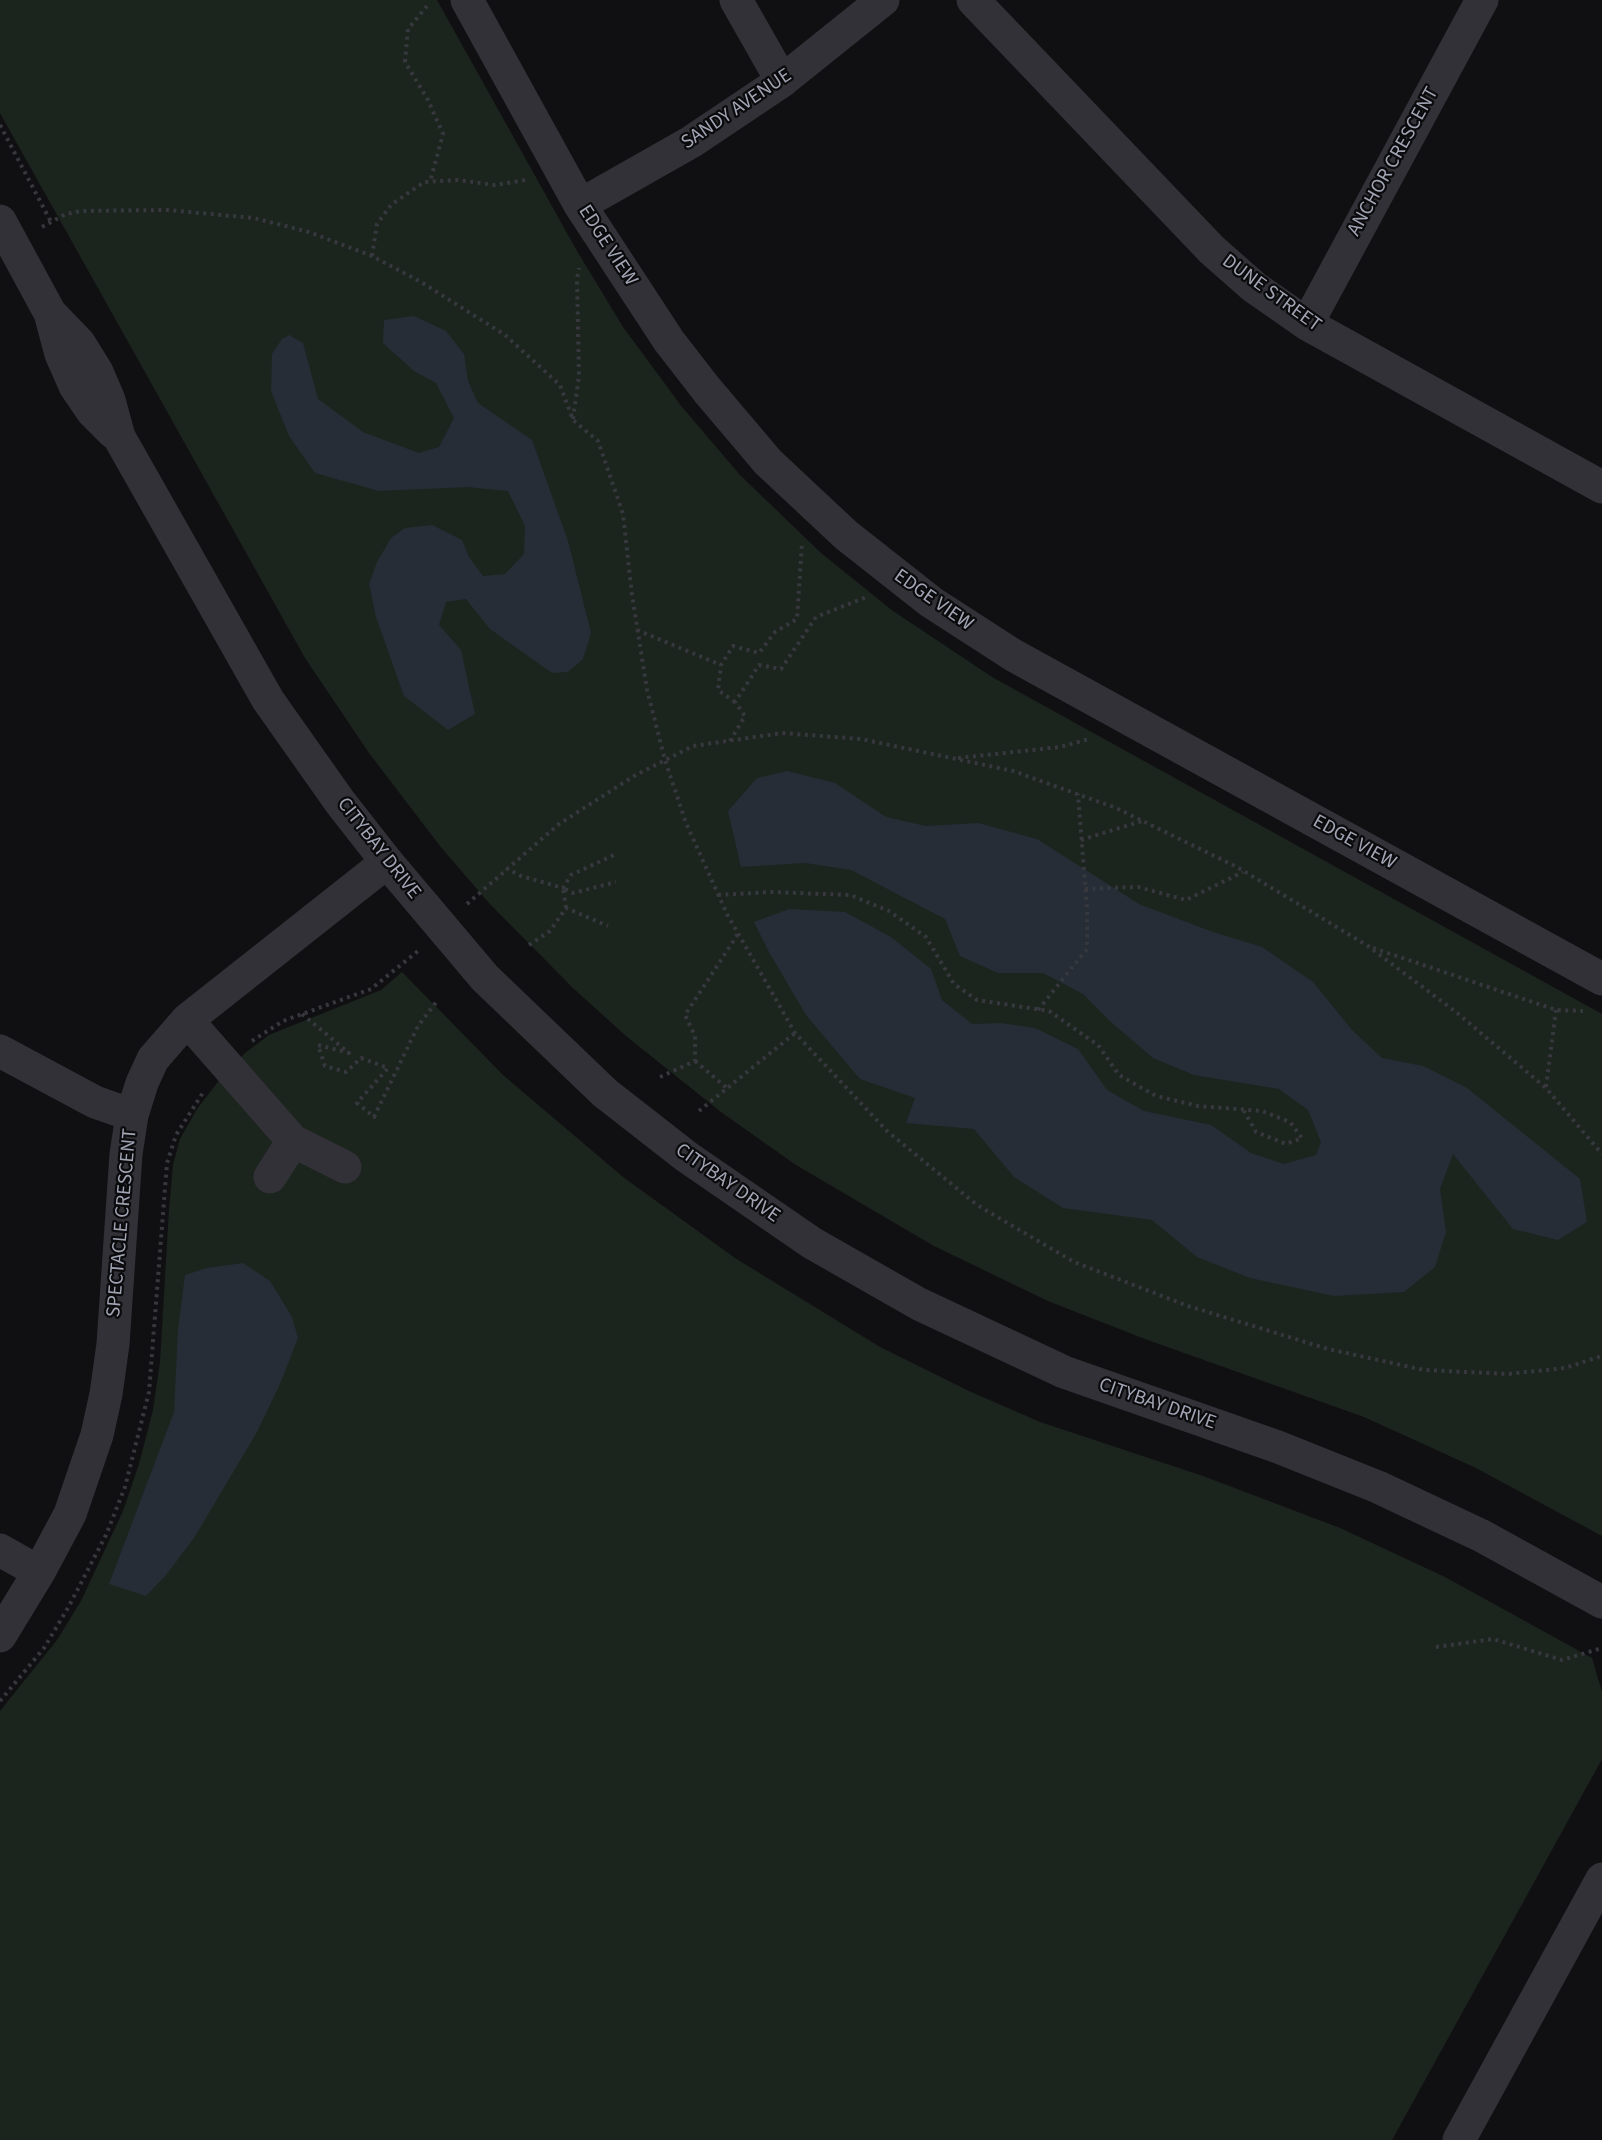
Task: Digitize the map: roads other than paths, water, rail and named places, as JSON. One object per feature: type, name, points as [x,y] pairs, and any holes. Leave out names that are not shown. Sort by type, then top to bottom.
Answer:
[{"type":"street","name":"EDGE VIEW","points":[[467,0],[580,205],[645,305],[700,382],[768,462],[804,497],[907,584],[1013,655],[1602,980]]},
{"type":"street","points":[[736,0],[782,81]]},
{"type":"street","name":"SANDY AVENUE","points":[[580,205],[691,142],[782,81],[883,0]]},
{"type":"street","name":"DUNE STREET","points":[[973,0],[1212,250],[1254,287],[1306,324],[1602,487]]},
{"type":"street","name":"ANCHOR CRESCENT","points":[[1306,324],[1482,0]]},
{"type":"street","name":"CITYBAY DRIVE","points":[[7,234],[50,313],[79,343],[97,372],[109,400],[119,437],[268,700],[340,802],[441,928],[485,978],[605,1093],[687,1157],[832,1254],[919,1304],[1065,1372],[1278,1447],[1378,1487],[1482,1536],[1602,1602]]},
{"type":"street","name":"SPECTACLE CRESCENT","points":[[0,1636],[39,1572],[70,1514],[97,1435],[113,1344],[126,1154],[132,1115],[142,1083],[153,1059],[187,1020],[387,862]]},
{"type":"street","points":[[187,1020],[293,1141],[345,1167]]},
{"type":"street","points":[[0,1051],[95,1102],[132,1115]]},
{"type":"street","points":[[270,1177],[293,1141]]},
{"type":"street","points":[[0,1550],[39,1572]]},
{"type":"street","points":[[1459,2140],[1602,1879]]}]
